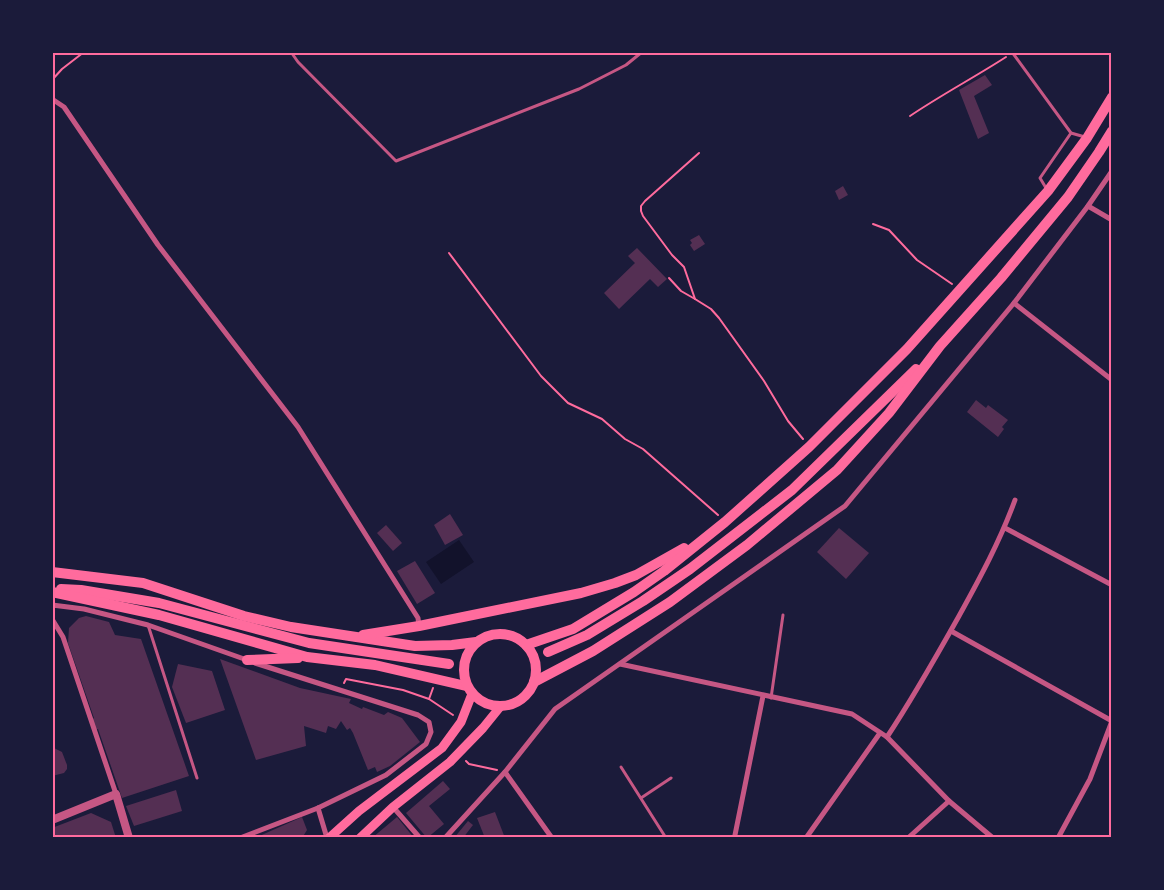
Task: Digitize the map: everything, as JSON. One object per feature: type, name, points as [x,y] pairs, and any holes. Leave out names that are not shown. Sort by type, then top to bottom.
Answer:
[{"type":"highway","points":[[526,645],[562,633],[585,622],[664,571],[721,525],[809,447],[907,349],[1048,191],[1087,138],[1112,97]]},
{"type":"highway","points":[[548,652],[587,635],[643,601],[690,569],[792,490],[940,346],[1001,278],[1068,197],[1112,131]]},
{"type":"highway","points":[[52,592],[159,615],[307,657],[375,665],[436,678],[469,690],[480,701],[490,705],[500,706],[518,702],[533,685],[593,651],[670,602],[747,545],[836,470],[889,413],[940,346]]},
{"type":"highway","points":[[354,636],[419,626],[560,598],[607,586],[659,563],[721,525]]},
{"type":"highway","points":[[52,572],[143,583],[244,616],[291,627],[415,646],[476,642]]},
{"type":"highway","points":[[52,589],[81,590],[159,603],[309,643],[449,664]]},
{"type":"highway","points":[[469,690],[463,667],[469,649],[484,637],[502,633],[519,639],[534,656],[536,669],[533,685]]},
{"type":"highway","points":[[247,660],[307,657]]},
{"type":"main road","points":[[1099,152],[1112,139]]},
{"type":"main road","points":[[328,838],[359,811],[442,748],[462,722],[469,690]]},
{"type":"main road","points":[[361,837],[393,807],[450,762],[483,728],[500,706]]},
{"type":"street","points":[[52,99],[64,107],[158,245],[298,427],[418,618],[419,626]]},
{"type":"street","points":[[445,838],[504,772],[555,709],[846,506],[1014,303],[1088,206],[1112,171]]},
{"type":"street","points":[[1088,206],[1112,220]]},
{"type":"street","points":[[1014,303],[1112,380]]},
{"type":"street","points":[[888,737],[951,631],[989,562],[1005,528],[1015,500]]},
{"type":"street","points":[[1005,528],[1112,585]]},
{"type":"street","points":[[52,605],[84,609],[148,625],[247,660],[418,715],[430,722],[431,732],[426,744],[386,775],[318,808],[240,838]]},
{"type":"street","points":[[52,619],[63,637],[129,838]]},
{"type":"street","points":[[951,631],[1112,721],[1090,779],[1058,838]]},
{"type":"street","points":[[620,664],[852,714],[888,737],[949,801],[993,838]]},
{"type":"street","points":[[734,837],[763,696]]},
{"type":"street","points":[[806,838],[880,732]]},
{"type":"street","points":[[504,772],[552,838]]},
{"type":"street","points":[[52,820],[116,794]]},
{"type":"street","points":[[908,838],[949,801]]},
{"type":"street","points":[[393,807],[420,838]]},
{"type":"street","points":[[318,808],[328,838]]},
{"type":"lane","points":[[290,52],[396,161],[579,89],[626,65],[642,52]]},
{"type":"lane","points":[[1012,53],[1071,133],[1087,138]]},
{"type":"lane","points":[[1048,191],[1040,178],[1071,133]]},
{"type":"lane","points":[[771,698],[783,615]]},
{"type":"lane","points":[[148,625],[197,778]]},
{"type":"lane","points":[[621,767],[666,838]]},
{"type":"lane","points":[[641,798],[671,778]]},
{"type":"path","points":[[52,80],[62,69],[84,52]]},
{"type":"path","points":[[910,116],[944,93],[967,82],[1012,53]]},
{"type":"path","points":[[694,299],[684,266],[659,238],[641,211],[641,206],[699,153]]},
{"type":"path","points":[[873,224],[889,230],[916,260],[960,290]]},
{"type":"path","points":[[449,253],[541,376],[568,403],[602,419],[625,439],[643,449],[721,525]]},
{"type":"path","points":[[669,278],[686,296],[710,309],[719,318],[764,381],[788,421],[809,447]]},
{"type":"path","points":[[429,699],[436,678]]},
{"type":"path","points":[[341,691],[346,679],[403,690],[429,699],[462,722]]},
{"type":"shaded area","points":[[459,540],[474,562],[441,584],[426,562]]},
{"type":"building","points":[[985,75],[992,85],[974,96],[989,133],[978,139],[959,90]]},
{"type":"building","points":[[843,186],[848,195],[839,200],[835,191]]},
{"type":"building","points":[[699,235],[705,244],[694,251],[690,245],[692,243],[690,240]]},
{"type":"building","points":[[637,248],[667,279],[658,287],[650,279],[619,309],[604,293],[635,263],[628,256]]},
{"type":"building","points":[[976,400],[986,408],[988,405],[1008,420],[1002,427],[1004,429],[998,437],[967,412]]},
{"type":"building","points":[[450,514],[463,535],[445,545],[434,525]]},
{"type":"building","points":[[386,525],[402,543],[393,551],[377,533]]},
{"type":"building","points":[[839,528],[869,553],[846,579],[817,552]]},
{"type":"building","points":[[415,561],[435,593],[417,604],[397,571]]},
{"type":"building","points":[[86,616],[109,622],[115,635],[141,639],[189,776],[122,798],[98,729],[94,730],[91,720],[94,718],[68,643],[69,628],[79,618]]},
{"type":"building","points":[[220,659],[300,688],[351,699],[349,703],[362,709],[363,707],[384,715],[388,712],[402,718],[420,742],[390,766],[377,772],[375,767],[368,770],[353,733],[350,728],[347,730],[341,721],[336,729],[328,726],[326,733],[304,726],[306,746],[256,760]]},
{"type":"building","points":[[178,664],[212,671],[225,710],[186,723],[172,687]]},
{"type":"building","points":[[52,747],[62,752],[67,769],[64,773],[52,776]]},
{"type":"building","points":[[443,781],[450,789],[429,806],[444,824],[427,838],[406,813]]},
{"type":"building","points":[[176,790],[182,811],[134,826],[126,806]]},
{"type":"building","points":[[495,812],[505,838],[485,838],[477,818]]},
{"type":"building","points":[[91,813],[111,822],[116,838],[52,838],[52,828]]},
{"type":"building","points":[[302,817],[307,830],[302,838],[255,838]]},
{"type":"building","points":[[397,817],[414,838],[372,838]]},
{"type":"building","points":[[468,821],[473,825],[463,838],[454,838]]}]
